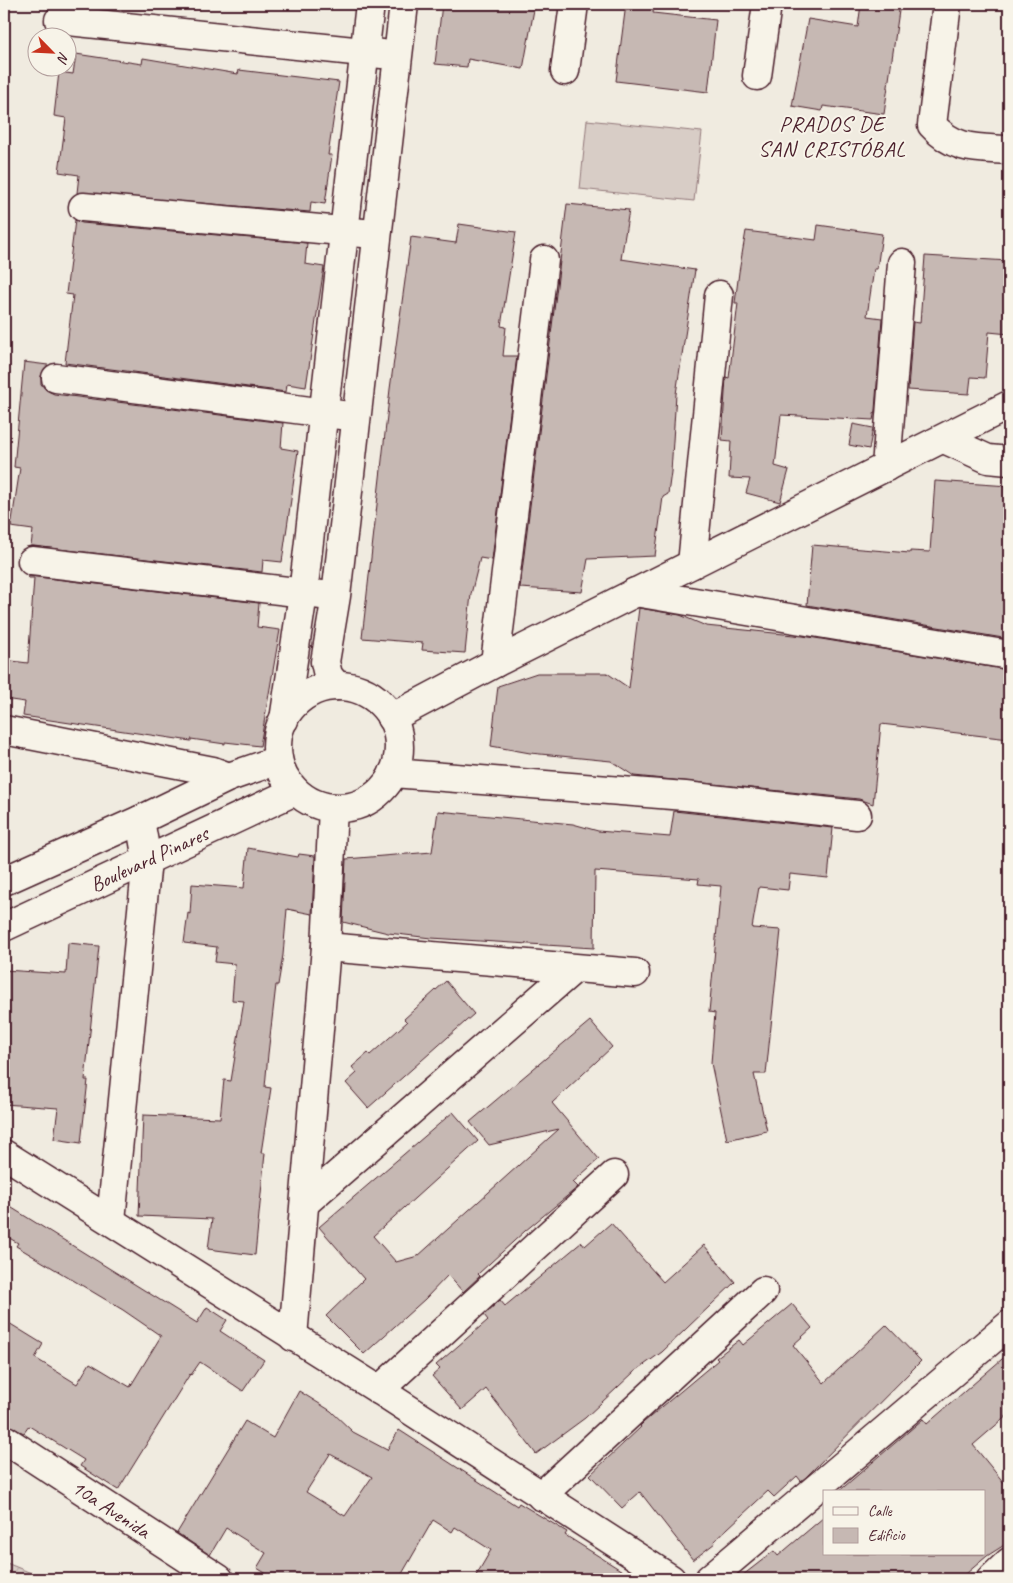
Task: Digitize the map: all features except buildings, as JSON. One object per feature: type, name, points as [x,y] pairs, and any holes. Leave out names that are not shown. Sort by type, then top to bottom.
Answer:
[{"type":"street","points":[[284,720],[293,707],[305,696],[320,689],[337,686],[353,688],[368,694],[381,704],[391,718],[398,736],[398,755],[393,773],[383,788],[368,800],[351,807],[333,808],[312,803],[294,791],[284,777],[278,760],[278,740],[284,720],[303,594],[370,4]]},
{"type":"street","points":[[337,686],[328,675],[325,662],[336,596],[404,4]]},
{"type":"street","points":[[565,70],[574,4]]},
{"type":"street","points":[[757,76],[766,4]]},
{"type":"street","points":[[947,4],[932,124],[942,137],[960,146],[1009,150]]},
{"type":"street","points":[[59,20],[398,55]]},
{"type":"street","points":[[83,207],[344,230],[377,235]]},
{"type":"street","points":[[495,663],[544,260]]},
{"type":"street","points":[[886,468],[902,263]]},
{"type":"street","points":[[692,564],[719,295]]},
{"type":"street","points":[[56,378],[323,415],[357,416]]},
{"type":"street","points":[[391,718],[635,592],[1009,405]]},
{"type":"street","points":[[944,439],[988,459],[1009,461]]},
{"type":"street","points":[[32,561],[303,594],[336,596]]},
{"type":"street","points":[[635,592],[1009,655]]},
{"type":"street","points":[[4,730],[213,771],[229,777]]},
{"type":"street","name":"Boulevard Pinares","points":[[4,881],[140,820],[229,777],[278,760]]},
{"type":"street","points":[[393,773],[685,796],[857,814]]},
{"type":"street","name":"Boulevard Pinares","points":[[4,927],[294,791]]},
{"type":"street","points":[[293,1337],[306,1202],[326,947],[333,808]]},
{"type":"street","points":[[111,1220],[147,860],[140,820]]},
{"type":"street","points":[[326,947],[634,973]]},
{"type":"street","points":[[306,1202],[574,969]]},
{"type":"street","points":[[4,1154],[379,1390],[671,1579]]},
{"type":"street","points":[[379,1390],[614,1175]]},
{"type":"street","points":[[541,1496],[763,1291]]},
{"type":"street","points":[[709,1579],[1009,1325]]},
{"type":"street","name":"10a Avenida","points":[[4,1439],[219,1579]]},
{"type":"street","points":[[991,1579],[1009,1562]]},
{"type":"green space","points":[[587,120],[702,132],[694,201],[580,189]]},
{"type":"green space","points":[[4,1562],[46,1579],[4,1579]]},
{"type":"district","name":"PRADOS DE SAN CRISTÓBAL","points":[[832,136]]}]
